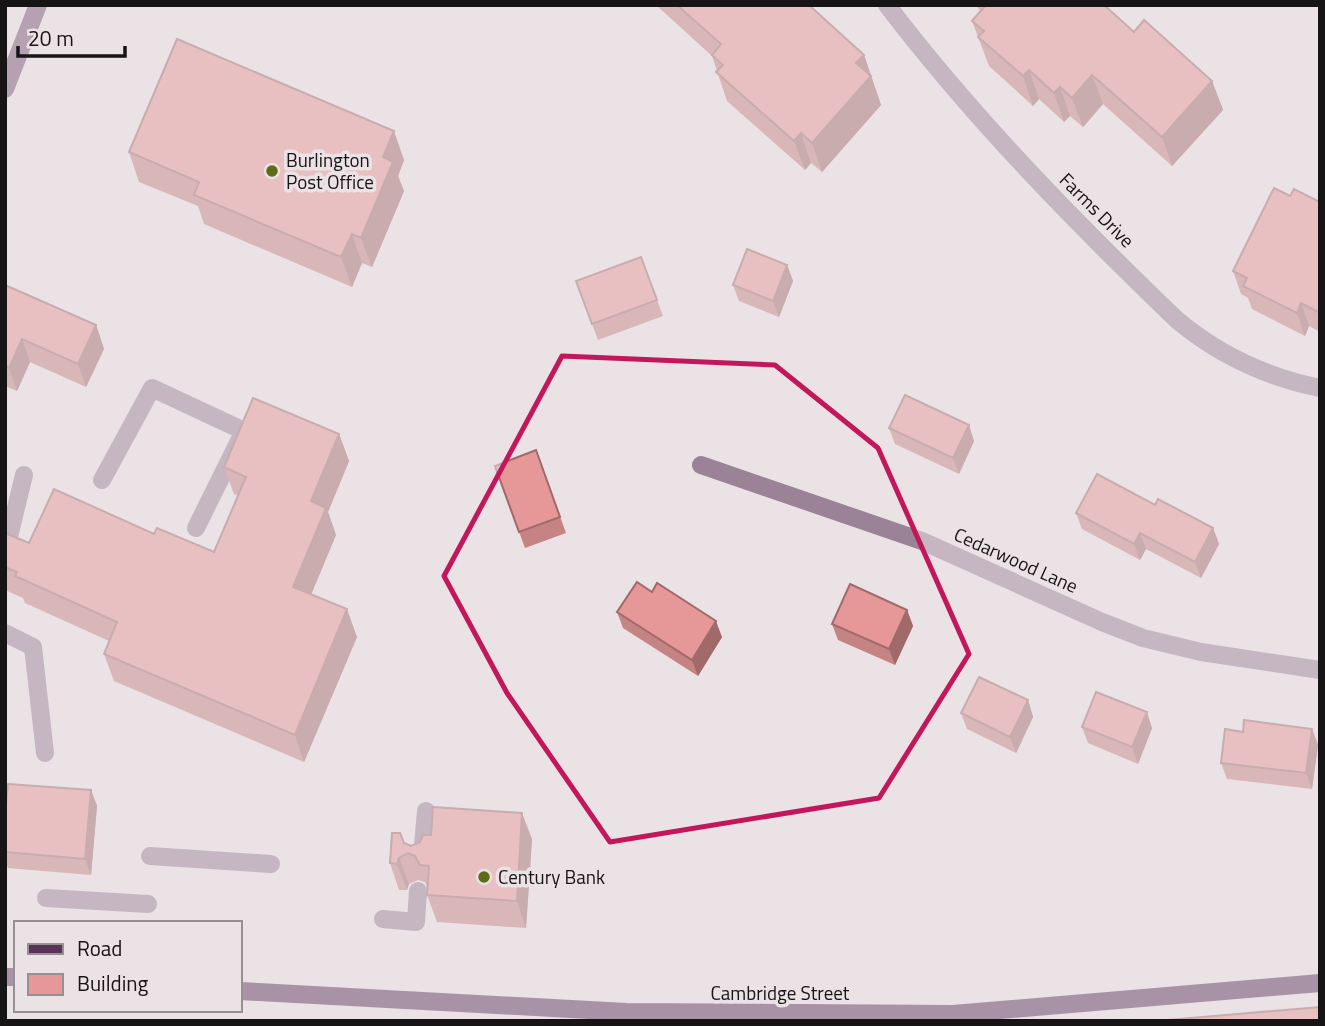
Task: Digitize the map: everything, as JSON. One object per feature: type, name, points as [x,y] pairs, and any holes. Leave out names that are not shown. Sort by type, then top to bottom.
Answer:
[{"type":"main road","points":[[5,89],[38,5]]},
{"type":"main road","name":"Cambridge Street","points":[[242,991],[626,1012],[940,1014],[1320,983]]},
{"type":"street","name":"Farms Drive","points":[[887,5],[989,129],[1177,320],[1198,337],[1261,371],[1320,388]]},
{"type":"street","points":[[102,480],[152,388],[244,431],[196,528]]},
{"type":"street","name":"Cedarwood Lane","points":[[701,465],[922,541],[1143,638],[1201,652],[1320,670]]},
{"type":"street","points":[[5,552],[24,475]]},
{"type":"street","points":[[5,633],[33,647],[45,752]]},
{"type":"street","points":[[421,860],[426,811]]},
{"type":"street","points":[[150,856],[271,864]]},
{"type":"street","points":[[383,919],[416,922],[418,891]]},
{"type":"street","points":[[46,898],[148,904]]},
{"type":"highlighted area","points":[[562,356],[775,365],[878,448],[969,654],[879,798],[610,842],[507,693],[444,576]]},
{"type":"building","points":[[677,5],[809,5],[864,55],[856,63],[871,76],[812,143],[801,133],[794,141],[716,72],[723,65],[712,55],[721,44]]},
{"type":"building","points":[[986,5],[1104,5],[1134,32],[1144,20],[1212,81],[1162,137],[1092,75],[1072,98],[1060,87],[1054,93],[1029,70],[1023,76],[978,37],[984,31],[972,21]]},
{"type":"building","name":"Burlington Post Office","points":[[177,39],[394,131],[383,157],[393,162],[361,238],[352,234],[341,257],[194,195],[199,182],[129,152]]},
{"type":"building","points":[[1274,188],[1290,196],[1294,189],[1320,202],[1320,313],[1301,303],[1297,313],[1243,286],[1247,278],[1233,271]]},
{"type":"building","points":[[747,249],[787,265],[773,301],[733,285]]},
{"type":"building","points":[[641,257],[657,300],[592,324],[576,281]]},
{"type":"building","points":[[5,285],[96,325],[78,364],[22,339],[9,368],[5,366]]},
{"type":"building","points":[[905,395],[969,425],[953,458],[889,428]]},
{"type":"building","points":[[253,398],[339,434],[311,501],[326,508],[293,587],[347,609],[295,735],[104,654],[117,622],[15,576],[17,572],[5,567],[5,533],[29,543],[54,489],[154,534],[157,528],[214,552],[246,477],[224,467]]},
{"type":"building","points":[[536,450],[560,517],[519,532],[495,466]]},
{"type":"building","points":[[1097,474],[1155,505],[1158,499],[1213,528],[1195,562],[1140,533],[1134,544],[1076,513]]},
{"type":"building","points":[[637,582],[652,592],[657,583],[716,621],[692,660],[617,612]]},
{"type":"building","points":[[850,584],[907,610],[889,649],[832,624]]},
{"type":"building","points":[[979,677],[1028,700],[1010,737],[961,713]]},
{"type":"building","points":[[1096,692],[1147,712],[1132,747],[1082,727]]},
{"type":"building","points":[[1244,720],[1312,729],[1306,773],[1221,763],[1225,729],[1243,732]]},
{"type":"building","points":[[8,784],[91,790],[85,859],[5,852]]},
{"type":"building","points":[[433,807],[522,813],[517,901],[427,895],[429,866],[420,865],[415,856],[408,853],[399,858],[397,864],[390,863],[392,833],[400,833],[404,843],[411,846],[420,842],[423,835],[431,835]]},
{"type":"building","points":[[1320,1007],[1320,1021],[1156,1021]]},
{"type":"place","name":"Burlington Post Office","points":[[272,171]]},
{"type":"place","name":"Century Bank","points":[[484,877]]}]
